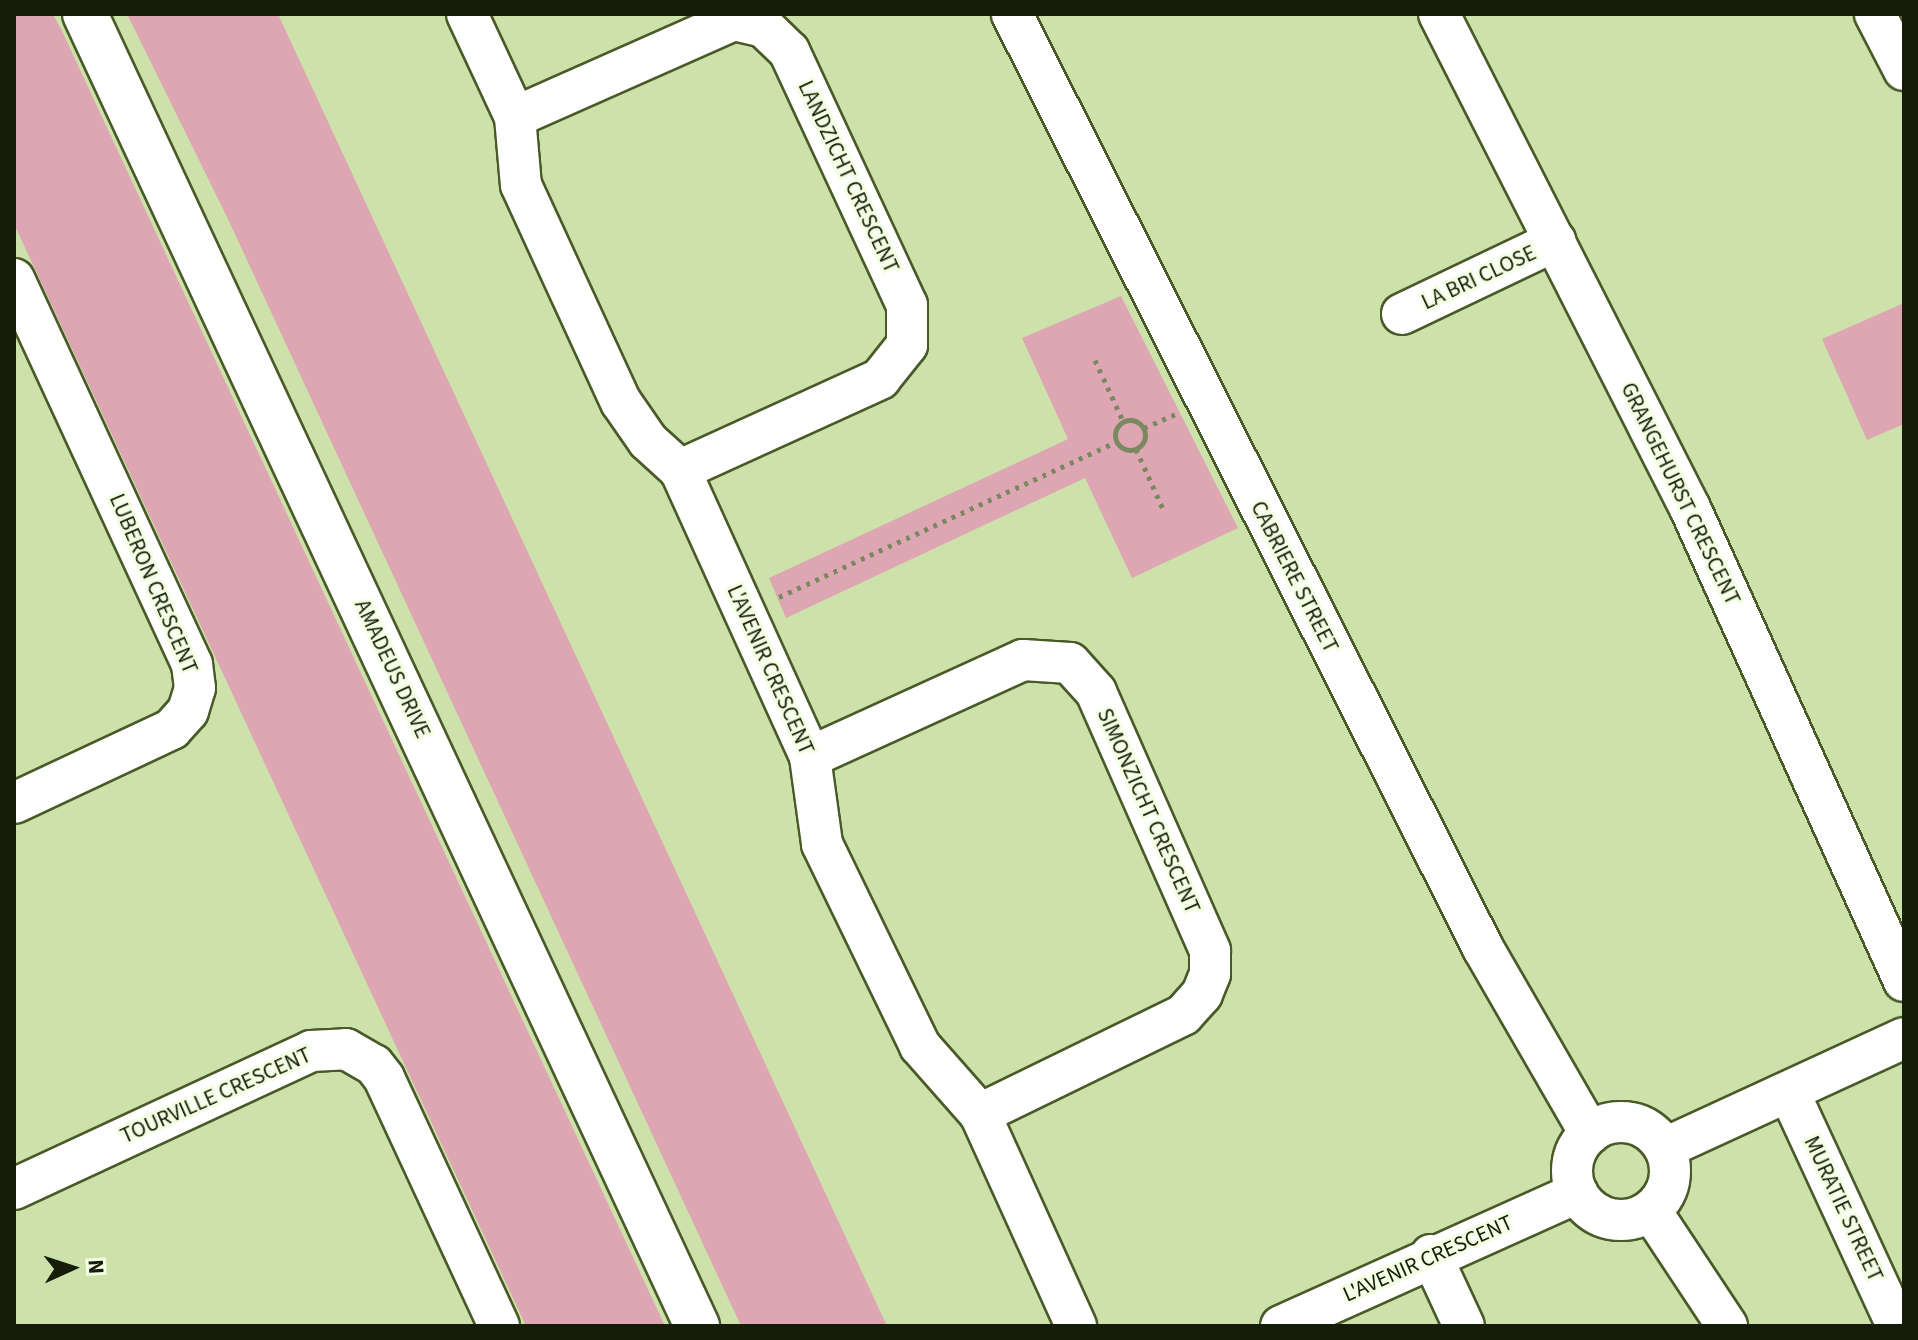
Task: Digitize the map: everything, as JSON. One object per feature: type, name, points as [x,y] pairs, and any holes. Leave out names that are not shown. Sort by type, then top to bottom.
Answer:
[{"type":"street","name":"AMADEUS DRIVE","points":[[85,14],[697,1326]]},
{"type":"street","name":"L'AVENIR CRESCENT","points":[[467,14],[515,117],[521,185],[621,402],[648,441],[680,470],[810,757],[822,844],[920,1046],[980,1114],[1076,1326]]},
{"type":"street","name":"CABRIERE STREET","points":[[1012,14],[1483,948],[1590,1133]]},
{"type":"street","name":"GRANGEHURST CRESCENT","points":[[1439,14],[1690,508],[1904,981]]},
{"type":"street","points":[[1875,14],[1904,70]]},
{"type":"street","name":"LANDZICHT CRESCENT","points":[[515,117],[734,20],[764,27],[789,51],[907,305],[907,345],[880,379],[680,470]]},
{"type":"street","name":"LA BRI CLOSE","points":[[1402,314],[1555,241]]},
{"type":"street","name":"LUBERON CRESCENT","points":[[14,279],[195,675],[188,711],[172,729],[14,803]]},
{"type":"street","name":"SIMONZICHT CRESCENT","points":[[810,757],[1023,660],[1070,663],[1096,692],[1210,951],[1210,974],[1197,1001],[1174,1021],[980,1114]]},
{"type":"street","points":[[1665,1148],[1904,1038]]},
{"type":"street","name":"TOURVILLE CRESCENT","points":[[14,1189],[311,1051],[346,1049],[374,1065],[384,1078],[499,1326]]},
{"type":"street","name":"MURATIE STREET","points":[[1789,1092],[1897,1326]]},
{"type":"street","points":[[1617,1122],[1631,1122],[1657,1136],[1665,1148],[1671,1175],[1651,1211],[1628,1221],[1604,1218],[1577,1193],[1575,1154],[1590,1133],[1617,1122]]},
{"type":"street","name":"L'AVENIR CRESCENT","points":[[1281,1326],[1431,1255],[1577,1193]]},
{"type":"street","points":[[1651,1211],[1727,1326]]},
{"type":"street","points":[[1431,1255],[1464,1326]]},
{"type":"path","points":[[1095,360],[1123,421]]},
{"type":"path","points":[[1123,421],[1135,421],[1144,428],[1144,441],[1136,449],[1124,450],[1116,442],[1115,430],[1123,421]]},
{"type":"path","points":[[745,612],[1116,442]]},
{"type":"path","points":[[1136,449],[1164,511]]},
{"type":"shaded area","points":[[14,14],[53,14],[62,31],[665,1326],[526,1326],[14,224]]},
{"type":"shaded area","points":[[127,14],[278,14],[887,1326],[741,1326],[227,217]]},
{"type":"shaded area","points":[[1121,296],[1238,528],[1132,578],[1085,478],[786,618],[769,578],[1068,439],[1022,338]]},
{"type":"shaded area","points":[[1904,303],[1904,424],[1867,440],[1822,339]]}]
